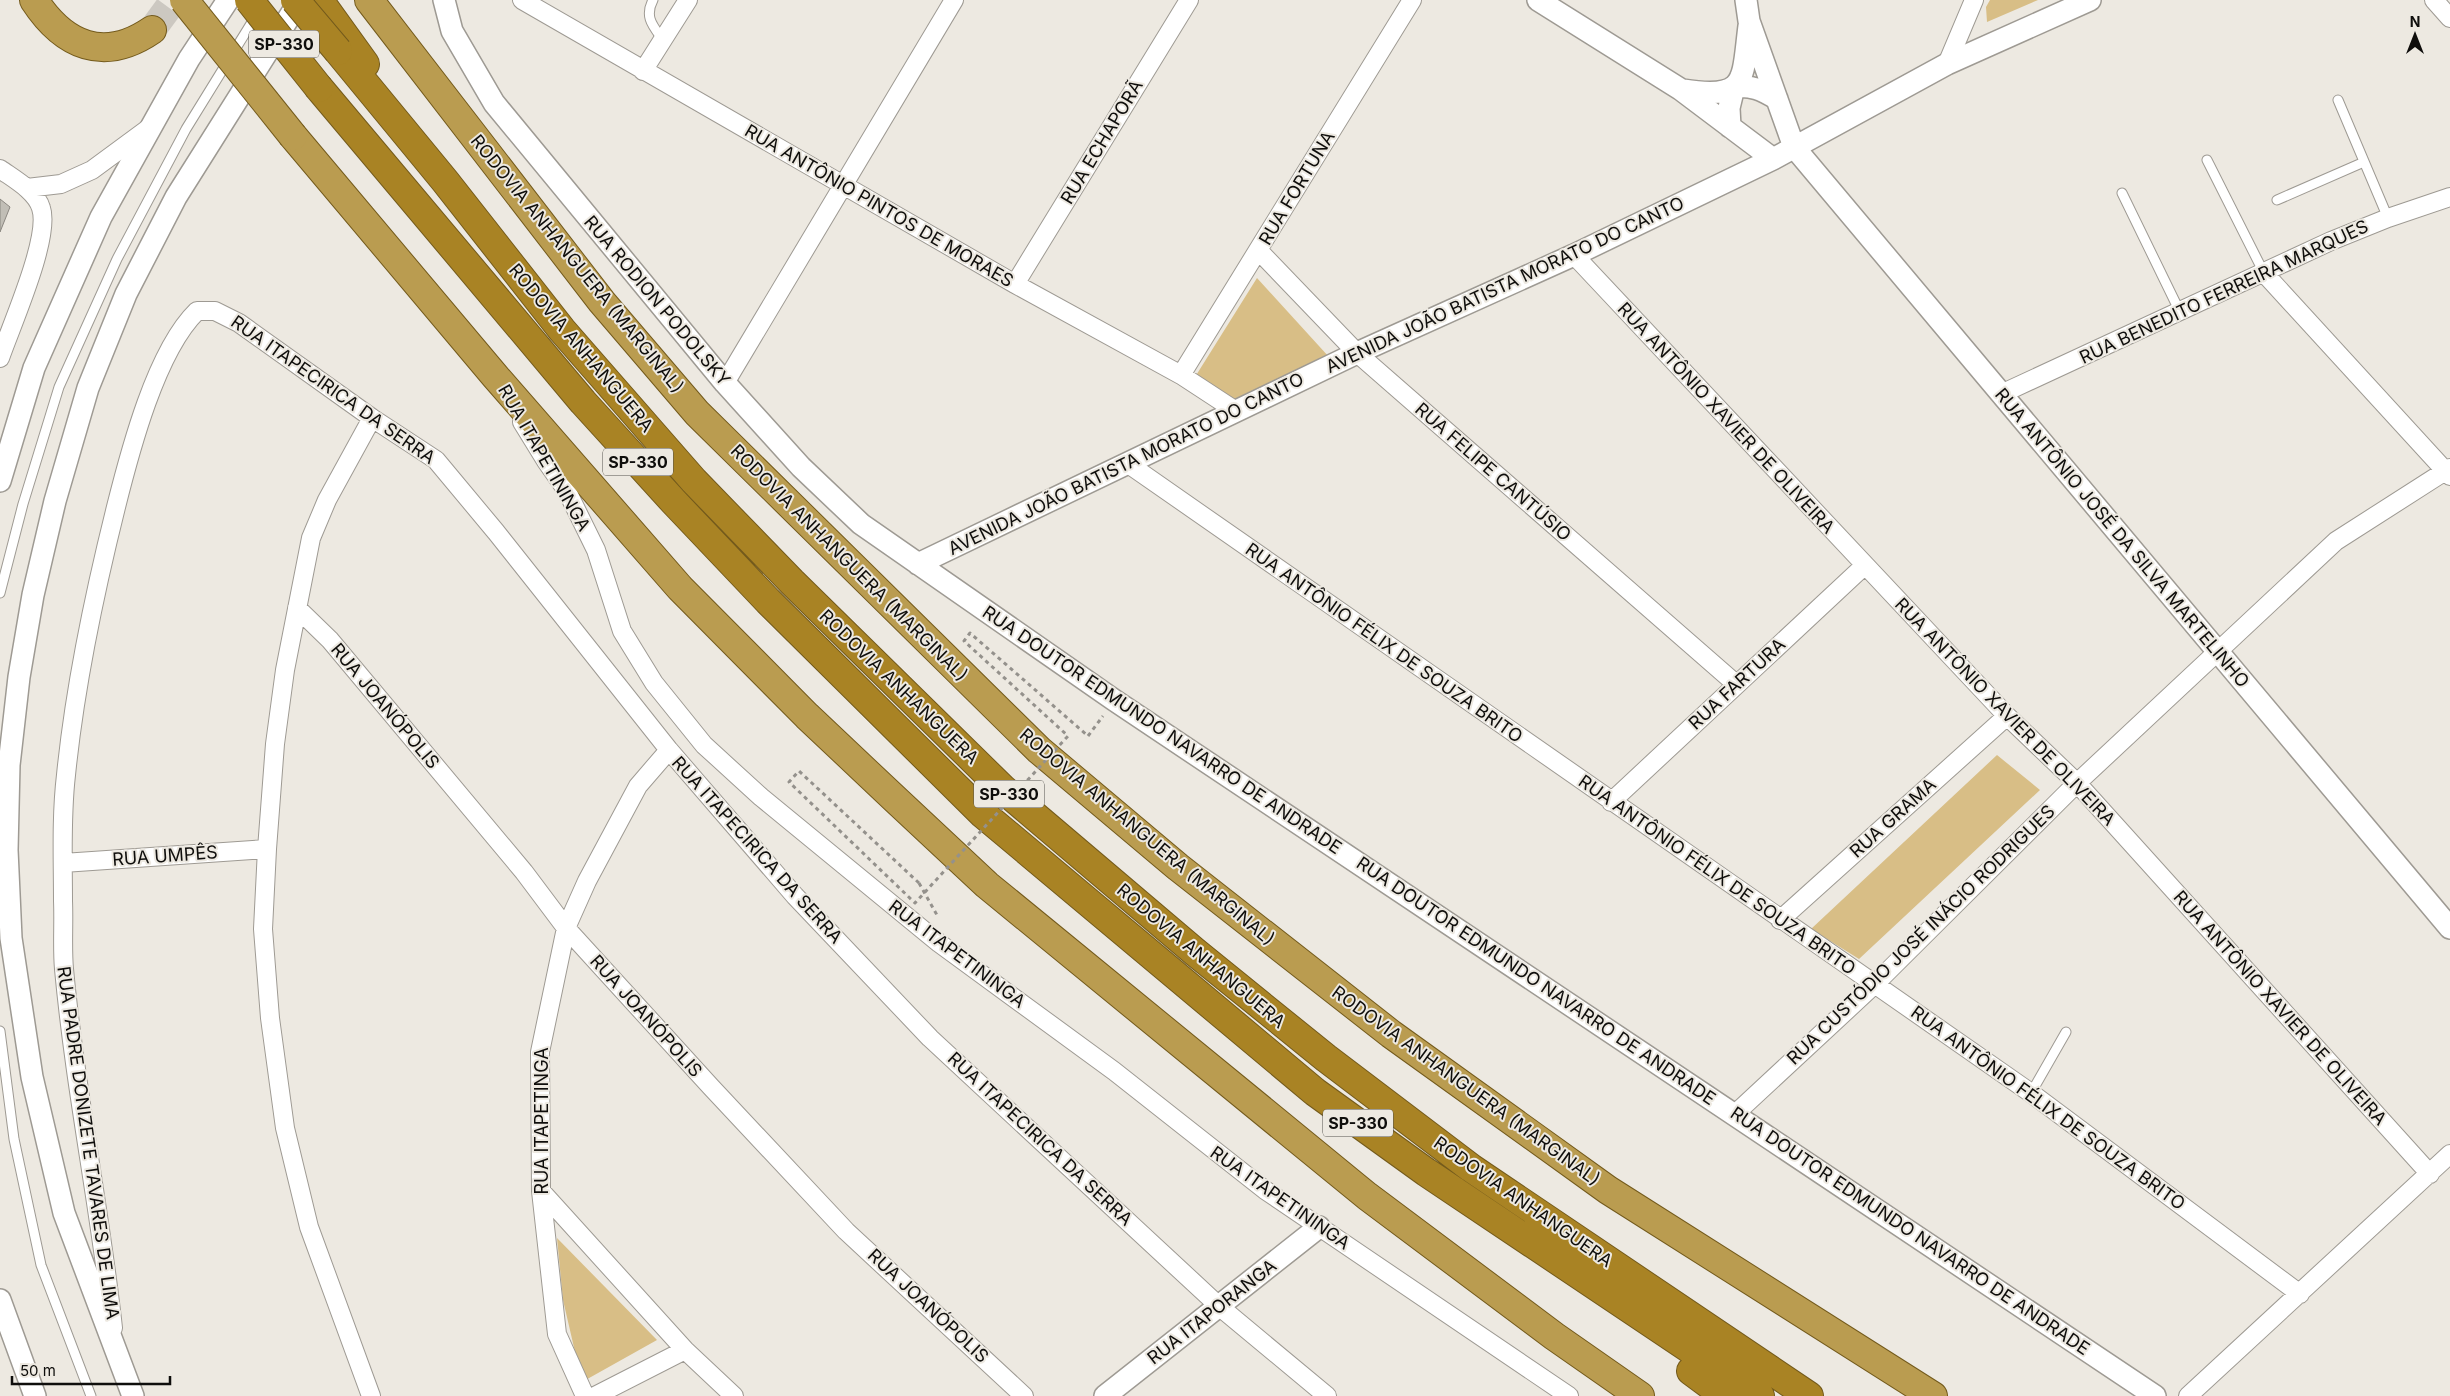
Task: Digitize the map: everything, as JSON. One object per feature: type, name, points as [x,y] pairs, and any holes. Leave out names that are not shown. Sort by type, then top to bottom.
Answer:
[{"type":"highway","points":[[34,0],[45,17],[58,31],[81,44],[107,48],[134,42],[152,30]]},
{"type":"highway","points":[[184,0],[293,136],[495,376],[680,588],[807,716],[987,885],[1367,1196],[1554,1336],[1640,1396]]},
{"type":"highway","name":"RODOVIA ANHANGUERA","points":[[249,0],[318,88],[583,402],[768,601],[976,807],[1315,1092],[1426,1172],[1760,1396]]},
{"type":"highway","name":"RODOVIA ANHANGUERA","points":[[295,0],[342,43],[562,330],[694,481],[792,582],[1003,789],[1194,952],[1326,1058],[1471,1168],[1809,1396]]},
{"type":"highway","points":[[319,0],[342,43]]},
{"type":"highway","name":"RODOVIA ANHANGUERA (MARGINAL)","points":[[370,1],[602,302],[697,413],[1039,750],[1178,867],[1392,1034],[1608,1190],[1933,1396]]},
{"type":"highway","points":[[1426,1172],[1725,1396]]},
{"type":"street","points":[[0,481],[34,368],[101,217],[189,59],[228,0]]},
{"type":"street","points":[[115,1350],[64,1213],[32,1077],[10,938],[7,850],[9,765],[19,677],[34,595],[55,500],[88,388],[126,294],[176,197],[300,0]]},
{"type":"street","name":"RUA RODION PODOLSKY","points":[[444,0],[452,31],[494,103],[725,383],[801,467],[855,518],[918,564]]},
{"type":"street","name":"RUA ANTÔNIO PINTOS DE MORAES","points":[[522,0],[643,72],[843,184],[1015,284],[1181,375],[1236,411]]},
{"type":"street","points":[[643,72],[688,0]]},
{"type":"street","points":[[725,383],[954,0]]},
{"type":"street","name":"RUA ECHAPORÃ","points":[[1015,284],[1189,0]]},
{"type":"street","name":"RUA FORTUNA","points":[[1181,375],[1412,0]]},
{"type":"street","points":[[1538,0],[1680,89],[1773,159]]},
{"type":"street","points":[[1947,64],[1974,0]]},
{"type":"street","name":"AVENIDA JOÃO BATISTA MORATO DO CANTO","points":[[918,564],[1357,354],[1574,255],[1773,159],[1947,64],[2090,0]]},
{"type":"street","points":[[2434,0],[2450,18]]},
{"type":"street","points":[[1730,126],[1729,108],[1734,87],[1744,67],[1748,10]]},
{"type":"street","points":[[1748,10],[1794,147]]},
{"type":"street","points":[[1680,89],[1718,94],[1734,87],[1747,85],[1762,90],[1777,99]]},
{"type":"street","points":[[27,188],[60,184],[92,170],[151,128]]},
{"type":"street","name":"RUA ANTÔNIO JOSÉ DA SILVA MARTELINHO","points":[[1794,147],[2450,928]]},
{"type":"street","points":[[0,170],[27,188],[41,206],[44,223],[32,268],[0,358]]},
{"type":"street","name":"RUA BENEDITO FERREIRA MARQUES","points":[[2001,394],[2331,241],[2388,218],[2450,197]]},
{"type":"street","name":"RUA FELIPE CANTÚSIO","points":[[1259,251],[1357,354],[1736,684]]},
{"type":"street","name":"RUA ANTÔNIO XAVIER DE OLIVEIRA","points":[[1574,255],[1864,566],[2007,716],[2077,783],[2430,1174]]},
{"type":"street","points":[[2264,273],[2448,471]]},
{"type":"street","name":"RUA PADRE DONIZETE TAVARES DE LIMA","points":[[133,1396],[115,1350],[106,1269],[84,1135],[64,967],[63,863],[65,777],[78,688],[112,522],[126,467],[144,412],[174,341],[183,324],[197,311]]},
{"type":"street","name":"RUA ITAPECIRICA DA SERRA","points":[[197,311],[215,311],[239,323],[372,418],[436,460],[496,532],[668,750],[796,896],[930,1038],[1220,1307],[1327,1396]]},
{"type":"street","name":"RUA ITAPETININGA","points":[[495,376],[546,461],[568,492],[596,550],[622,631],[654,683],[704,744],[761,797],[939,942],[1114,1071],[1265,1190],[1570,1396]]},
{"type":"street","points":[[371,1396],[309,1227],[285,1128],[270,1018],[263,929],[275,744],[285,670],[297,608],[314,530],[345,465],[372,418]]},
{"type":"street","name":"RUA ANTÔNIO FÉLIX DE SOUZA BRITO","points":[[1127,463],[1780,920],[2031,1093],[2300,1294]]},
{"type":"street","name":"RUA CUSTÓDIO JOSÉ INÁCIO RODRIGUES","points":[[1735,1114],[1875,984],[2077,783],[2216,651],[2336,541],[2448,471]]},
{"type":"street","name":"RUA DOUTOR EDMUNDO NAVARRO DE ANDRADE","points":[[918,564],[1114,700],[2155,1396]]},
{"type":"street","name":"RUA FARTURA","points":[[1611,802],[1864,566]]},
{"type":"street","name":"RUA JOANÓPOLIS","points":[[297,608],[330,640],[524,872],[566,928],[846,1231],[1024,1396]]},
{"type":"street","name":"RUA GRAMA","points":[[1780,920],[2007,716]]},
{"type":"street","name":"RUA ITAPETINGA","points":[[585,1396],[556,1334],[541,1191],[538,1099],[540,1052],[566,928],[587,881],[638,786],[668,750]]},
{"type":"street","name":"RUA UMPÊS","points":[[63,863],[267,849]]},
{"type":"street","points":[[2188,1396],[2450,1154]]},
{"type":"street","points":[[541,1191],[685,1350],[734,1396]]},
{"type":"street","name":"RUA ITAPORANGA","points":[[1105,1396],[1320,1227]]},
{"type":"street","points":[[0,1300],[35,1396]]},
{"type":"street","points":[[595,1396],[685,1350]]},
{"type":"lane","points":[[0,593],[23,504],[59,386],[117,259],[181,137],[266,0]]},
{"type":"lane","points":[[653,0],[649,8],[649,20],[663,40]]},
{"type":"lane","points":[[2338,100],[2388,218]]},
{"type":"lane","points":[[2207,160],[2264,273]]},
{"type":"lane","points":[[2278,200],[2364,162]]},
{"type":"lane","points":[[2122,194],[2180,312]]},
{"type":"lane","points":[[0,1031],[14,1139],[41,1265],[91,1396]]},
{"type":"lane","points":[[2031,1093],[2066,1032]]},
{"type":"path","points":[[919,883],[799,771],[789,782],[915,903],[1068,736],[964,641],[970,633],[1088,736]]},
{"type":"shaded area","points":[[1990,0],[2038,0],[1987,22],[1986,7]]},
{"type":"shaded area","points":[[1257,278],[1329,357],[1237,401],[1195,377]]},
{"type":"shaded area","points":[[1997,755],[2040,790],[1859,959],[1811,929]]},
{"type":"shaded area","points":[[557,1238],[657,1340],[582,1382],[563,1300]]},
{"type":"building","points":[[0,199],[10,207],[0,232]]},
{"type":"tunnel","points":[[152,30],[174,0]]}]
